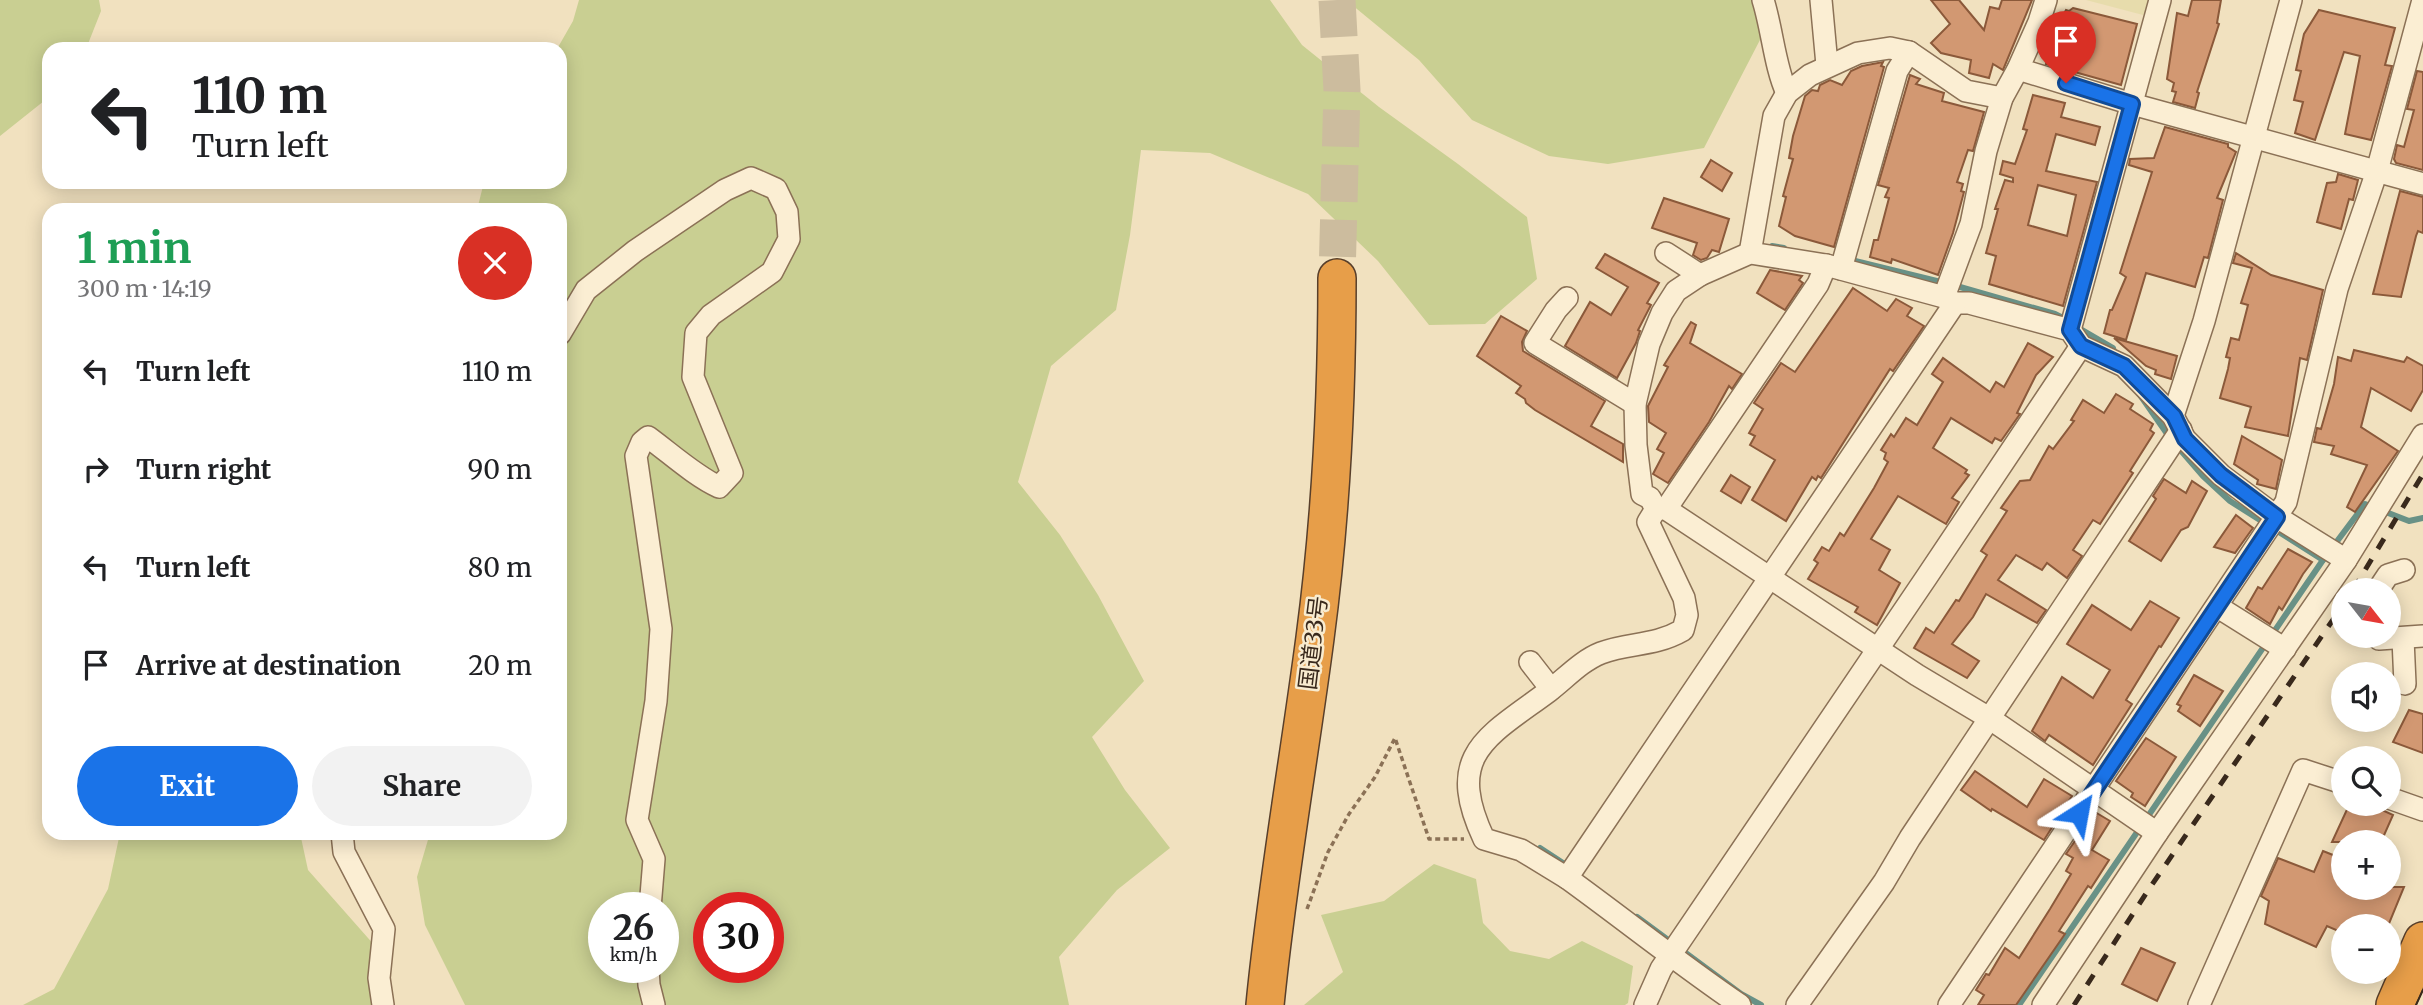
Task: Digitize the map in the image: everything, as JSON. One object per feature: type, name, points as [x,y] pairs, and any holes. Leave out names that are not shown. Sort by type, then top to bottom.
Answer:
[{"type":"highway","name":"国道33号","points":[[1265,1005],[1273,923],[1315,637],[1329,498],[1337,388],[1338,278]]},
{"type":"highway","points":[[2395,1005],[2423,941]]},
{"type":"street","points":[[1763,0],[1782,83],[1787,93]]},
{"type":"street","points":[[1821,0],[1827,65]]},
{"type":"street","points":[[1567,878],[1771,578],[1950,300],[1971,223],[1986,151],[2002,98],[2018,69],[2046,0]]},
{"type":"street","points":[[1645,1005],[1661,969],[1879,648],[2076,338],[2160,0]]},
{"type":"street","points":[[1797,1005],[1884,882],[2177,423],[2291,0]]},
{"type":"street","points":[[1950,1005],[2287,502],[2337,289],[2377,171],[2423,0]]},
{"type":"street","points":[[1750,253],[1774,116],[1787,93],[1810,75],[1858,53],[1890,48],[1909,52],[1966,91],[2002,98]]},
{"type":"street","points":[[1741,1005],[1670,957],[1567,878],[1521,850],[1484,839],[1467,796],[1469,773],[1474,755],[1494,730],[1599,654],[1656,642],[1683,630],[1687,615],[1684,597],[1648,522],[1661,509],[1818,284],[1834,267],[1897,71],[1909,52]]},
{"type":"street","points":[[2018,69],[2132,104],[2423,184]]},
{"type":"street","points":[[567,322],[586,290],[657,236],[725,190],[751,178],[776,189],[787,212],[789,239],[772,272],[711,315],[696,333],[693,377],[732,473],[719,487],[702,480],[692,469],[648,437],[642,442],[636,456],[661,629],[656,701],[637,820],[654,859],[651,892]]},
{"type":"street","points":[[1666,253],[1700,275]]},
{"type":"street","points":[[2148,827],[1989,718],[1917,675],[1642,494],[1636,445],[1635,404],[1649,344],[1662,313],[1676,291],[1700,275],[1750,253],[1834,267],[1969,303],[2076,338],[2124,366],[2177,423],[2185,439],[2221,475],[2277,517],[2335,554]]},
{"type":"street","points":[[1567,298],[1535,343],[1635,404]]},
{"type":"street","points":[[2043,1005],[2148,827],[2335,554],[2379,509],[2423,435]]},
{"type":"street","points":[[2386,578],[2404,570]]},
{"type":"street","points":[[2218,607],[2274,642]]},
{"type":"street","points":[[2405,684],[2413,638]]},
{"type":"street","points":[[1530,662],[1551,689]]},
{"type":"street","points":[[2199,1005],[2303,770],[2331,779]]},
{"type":"street","points":[[2401,802],[2423,810]]},
{"type":"street","points":[[343,840],[344,852],[384,929],[379,978],[383,1005]]},
{"type":"street","points":[[649,983],[654,1005]]},
{"type":"path","points":[[1307,909],[1328,852],[1349,814],[1375,777],[1395,738],[1429,839],[1484,839]]},
{"type":"shaded area","points":[[2086,0],[2151,0],[2149,9],[2143,15]]},
{"type":"green space","points":[[0,0],[99,0],[101,11],[89,42],[42,42],[42,103],[0,136]]},
{"type":"green space","points":[[579,0],[1270,0],[1302,45],[1379,107],[1527,217],[1537,279],[1485,324],[1429,325],[1378,261],[1308,194],[1210,153],[1141,150],[1130,235],[1116,310],[1051,366],[1018,482],[1060,535],[1098,595],[1144,681],[1092,737],[1125,790],[1170,848],[1117,890],[1059,957],[1069,1005],[465,1005],[425,925],[417,877],[428,840],[567,840],[567,203],[479,203],[482,189],[567,189],[567,42],[561,42],[573,21]]},
{"type":"green space","points":[[1346,0],[1773,0],[1776,9],[1704,148],[1608,164],[1549,156],[1472,120],[1419,60]]},
{"type":"green space","points":[[118,840],[302,840],[308,870],[383,955],[390,1005],[23,1005],[54,989],[108,889]]},
{"type":"green space","points":[[1434,864],[1476,879],[1483,923],[1510,951],[1549,959],[1582,941],[1633,966],[1628,1003],[1304,1005],[1343,972],[1321,915],[1384,901]]},
{"type":"building","points":[[1931,0],[1959,0],[1984,30],[1990,7],[1999,9],[2002,0],[2032,0],[2003,70],[1993,64],[1989,78],[1969,73],[1971,60],[1941,53],[1931,43],[1950,24]]},
{"type":"building","points":[[2192,0],[2221,0],[2219,24],[2197,92],[2199,93],[2195,108],[2173,102],[2176,92],[2172,91],[2174,83],[2167,79],[2177,13],[2188,16]]},
{"type":"building","points":[[2073,8],[2137,24],[2121,85],[2046,64],[2048,57],[2042,56],[2066,10]]},
{"type":"building","points":[[2319,10],[2395,28],[2385,65],[2392,66],[2371,140],[2345,134],[2360,56],[2344,52],[2315,140],[2295,133],[2303,102],[2294,100],[2301,71],[2296,70],[2304,34]]},
{"type":"building","points":[[1883,62],[1881,66],[1884,67],[1834,247],[1795,236],[1779,226],[1786,197],[1783,196],[1793,159],[1789,158],[1793,136],[1805,96],[1812,90],[1818,91],[1820,85],[1830,80],[1842,85],[1851,71],[1862,66]]},
{"type":"building","points":[[2417,71],[2423,72],[2423,170],[2396,163],[2394,159],[2397,145],[2404,147],[2414,110],[2407,109]]},
{"type":"building","points":[[1910,75],[1920,79],[1916,84],[1944,93],[1942,101],[1984,112],[1973,151],[1968,150],[1957,182],[1963,184],[1961,191],[1964,192],[1938,275],[1892,259],[1891,263],[1870,257],[1874,240],[1878,240],[1889,198],[1885,197],[1889,188],[1878,185]]},
{"type":"building","points":[[2033,95],[2065,103],[2061,117],[2100,127],[2095,145],[2056,134],[2046,171],[2097,182],[2063,306],[1989,284],[1996,256],[1986,253],[1998,209],[1995,209],[2005,180],[2013,182],[2013,178],[2000,174],[2003,161],[2015,164],[2027,130],[2023,129]],"holes":[[[2038,185],[2076,195],[2067,236],[2028,225]]]},
{"type":"building","points":[[2165,127],[2228,144],[2228,147],[2236,152],[2217,198],[2223,200],[2208,258],[2204,257],[2195,287],[2146,273],[2126,340],[2104,333],[2110,310],[2126,277],[2120,273],[2152,172],[2129,165],[2130,159],[2154,158]]},
{"type":"building","points":[[1711,160],[1732,173],[1722,191],[1701,177]]},
{"type":"building","points":[[2338,174],[2358,180],[2353,200],[2349,199],[2341,229],[2317,222],[2327,183],[2336,182]]},
{"type":"building","points":[[2400,191],[2423,197],[2423,233],[2418,231],[2416,236],[2401,297],[2373,294]]},
{"type":"building","points":[[1664,198],[1729,219],[1719,252],[1712,250],[1707,258],[1701,260],[1693,255],[1697,243],[1652,228]]},
{"type":"building","points":[[2236,253],[2271,275],[2323,290],[2307,360],[2300,358],[2288,436],[2245,427],[2251,407],[2220,398],[2228,369],[2230,358],[2226,357],[2231,338],[2239,340],[2248,305],[2241,303],[2252,268],[2233,263]]},
{"type":"building","points":[[1605,254],[1659,283],[1647,303],[1651,305],[1638,330],[1640,331],[1636,343],[1617,378],[1565,346],[1590,302],[1611,315],[1628,287],[1596,268]]},
{"type":"building","points":[[1770,270],[1802,276],[1799,280],[1803,283],[1785,310],[1757,293]]},
{"type":"building","points":[[1853,288],[1887,311],[1896,299],[1912,308],[1907,316],[1924,326],[1893,371],[1890,369],[1821,478],[1818,476],[1816,480],[1812,477],[1786,521],[1752,500],[1775,460],[1750,445],[1755,436],[1749,433],[1763,409],[1754,403],[1781,363],[1795,372]]},
{"type":"building","points":[[1501,316],[1527,331],[1522,342],[1523,351],[1605,401],[1591,426],[1623,444],[1623,462],[1535,410],[1516,393],[1521,386],[1477,356]]},
{"type":"building","points":[[1691,322],[1696,325],[1690,343],[1742,374],[1732,389],[1729,386],[1709,422],[1668,483],[1653,474],[1664,453],[1657,449],[1666,433],[1649,422],[1648,406],[1668,367],[1664,365]]},
{"type":"building","points":[[2114,338],[2177,356],[2171,379],[2155,374],[2156,370],[2146,366]]},
{"type":"building","points":[[2028,343],[2053,357],[2036,375],[2017,413],[2020,414],[2001,441],[1995,438],[1992,443],[1951,418],[1933,448],[1967,470],[1965,473],[1969,475],[1952,498],[1959,502],[1946,524],[1898,496],[1871,539],[1890,550],[1879,570],[1900,583],[1877,625],[1855,612],[1858,607],[1808,579],[1818,563],[1814,560],[1822,547],[1829,551],[1840,533],[1844,536],[1874,488],[1888,462],[1884,459],[1886,453],[1881,450],[1891,434],[1894,437],[1906,418],[1917,425],[1943,382],[1932,374],[1943,358],[1990,392],[1996,382],[2004,387]]},
{"type":"building","points":[[2354,350],[2404,362],[2407,357],[2423,366],[2423,390],[2411,411],[2371,388],[2361,427],[2398,451],[2355,512],[2347,507],[2367,465],[2331,454],[2334,446],[2314,442],[2317,428],[2321,429],[2334,384],[2338,357],[2351,361]]},
{"type":"building","points":[[2116,394],[2133,404],[2130,409],[2153,424],[2150,430],[2154,433],[2130,471],[2133,473],[2100,524],[2093,520],[2073,550],[2082,556],[2067,578],[2047,563],[2042,570],[2016,555],[1998,580],[2046,610],[2037,623],[1986,594],[1973,617],[1952,644],[1979,661],[1967,678],[1914,648],[1926,628],[1934,633],[1956,600],[1959,601],[1987,555],[1981,551],[2007,511],[2001,508],[2020,481],[2030,480],[2049,446],[2053,449],[2074,421],[2071,420],[2083,400],[2104,413]]},
{"type":"building","points":[[2242,436],[2282,460],[2276,489],[2257,484],[2258,480],[2234,464]]},
{"type":"building","points":[[1731,475],[1750,487],[1741,503],[1721,491]]},
{"type":"building","points":[[2164,479],[2186,493],[2192,481],[2207,491],[2188,527],[2181,530],[2161,561],[2129,541],[2156,499],[2153,496]]},
{"type":"building","points":[[2236,515],[2253,528],[2235,553],[2214,547]]},
{"type":"building","points":[[2288,549],[2312,562],[2270,624],[2246,608],[2258,587],[2262,589]]},
{"type":"building","points":[[2150,601],[2179,618],[2126,700],[2132,704],[2093,765],[2049,735],[2045,741],[2032,731],[2062,677],[2093,698],[2110,670],[2067,644],[2092,605],[2131,630]]},
{"type":"building","points":[[2194,675],[2223,691],[2200,726],[2178,711],[2181,706],[2177,704]]},
{"type":"building","points":[[2409,710],[2423,714],[2423,753],[2393,742],[2398,732],[2401,732]]},
{"type":"building","points":[[2146,738],[2176,757],[2145,806],[2131,797],[2133,793],[2116,781]]},
{"type":"building","points":[[1975,771],[2027,807],[2044,779],[2072,796],[2044,840],[1992,809],[1991,811],[1961,790]]},
{"type":"building","points":[[2095,812],[2110,821],[2092,850],[2109,860],[2091,888],[2088,886],[2059,931],[2065,934],[2016,1005],[1978,1005],[1984,995],[1976,990],[1986,974],[1989,975],[2005,948],[2019,958],[2050,909],[2071,874],[2066,871],[2073,858],[2066,854]]},
{"type":"building","points":[[2344,816],[2393,816],[2386,830],[2338,830]]},
{"type":"building","points":[[2323,851],[2331,854],[2331,900],[2399,900],[2393,914],[2331,914],[2331,928],[2327,926],[2316,947],[2265,924],[2269,901],[2261,896],[2278,858],[2314,872]]},
{"type":"building","points":[[2141,948],[2175,963],[2157,1001],[2122,984]]},
{"type":"waterway","points":[[1772,246],[1784,248]]},
{"type":"waterway","points":[[1847,259],[1953,285],[2065,319]]},
{"type":"waterway","points":[[2077,327],[2113,348],[2115,355]]},
{"type":"waterway","points":[[2138,392],[2170,438]]},
{"type":"waterway","points":[[2177,446],[2230,501],[2323,560]]},
{"type":"waterway","points":[[2019,1005],[2323,560],[2365,504],[2409,521],[2423,518]]},
{"type":"waterway","points":[[1540,848],[1569,867]]},
{"type":"waterway","points":[[1637,917],[1741,994],[1761,1005]]},
{"type":"tunnel","points":[[1337,0],[1342,90],[1337,278]]},
{"type":"tram line","points":[[2416,1005],[2423,990]]},
{"type":"railway","points":[[2360,578],[2423,474]]},
{"type":"railway","points":[[2074,1005],[2147,892],[2331,623]]},
{"type":"route","points":[[2066,83],[2132,104],[2070,330],[2081,346],[2124,366],[2174,416],[2185,439],[2221,475],[2277,517],[2079,813]]}]
